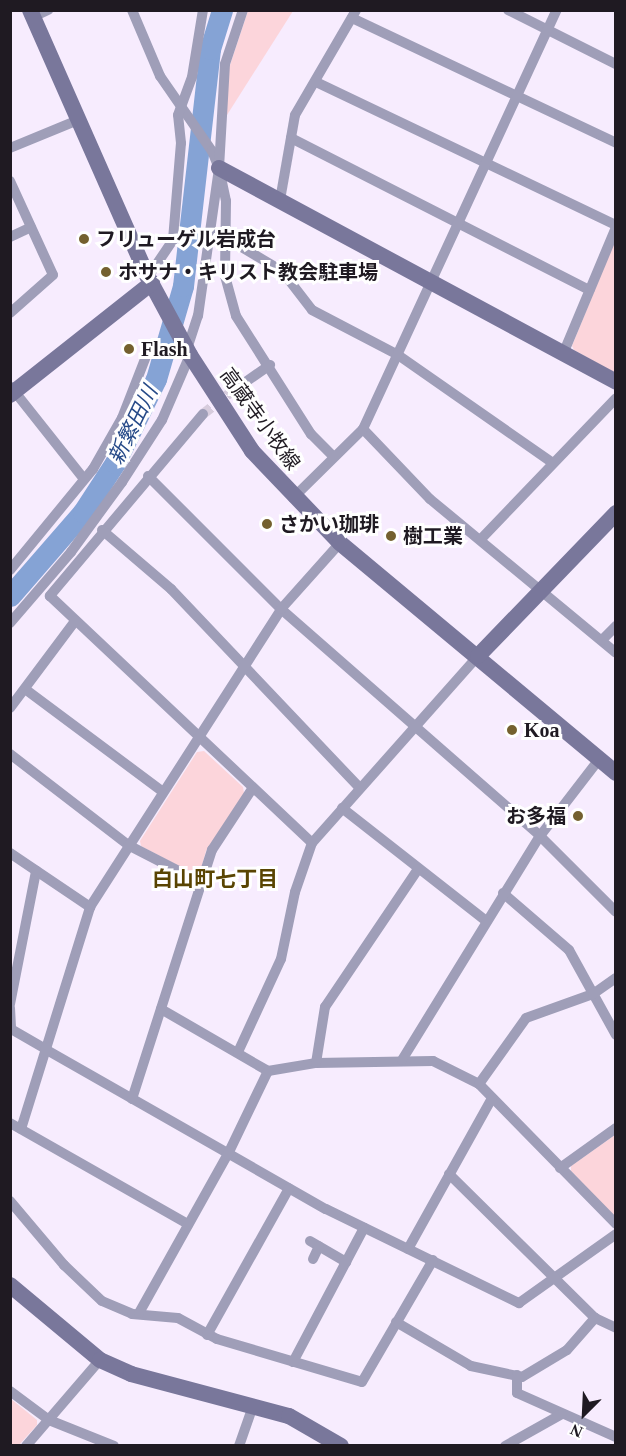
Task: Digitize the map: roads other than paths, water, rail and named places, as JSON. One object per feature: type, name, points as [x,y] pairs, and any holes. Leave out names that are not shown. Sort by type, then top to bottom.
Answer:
[{"type":"street","points":[[132,10],[160,76],[212,151],[219,168],[228,239],[225,276],[236,316],[270,365],[311,434],[333,456]]},
{"type":"street","points":[[84,479],[12,391],[150,280],[173,240],[180,143],[177,124],[185,110],[203,10]]},
{"type":"street","points":[[10,623],[71,552],[122,482],[162,420],[188,352],[198,316],[219,168],[225,64],[243,10]]},
{"type":"street","points":[[508,10],[615,64]]},
{"type":"street","points":[[293,498],[333,456],[363,429],[556,10]]},
{"type":"street","name":"高蔵寺小牧線","points":[[37,13],[78,120],[150,280],[188,352],[252,451],[293,498],[340,543],[600,758],[615,773]]},
{"type":"street","points":[[280,200],[295,115],[354,14],[615,143]]},
{"type":"street","points":[[316,82],[615,226],[563,354]]},
{"type":"street","points":[[10,148],[78,120]]},
{"type":"street","points":[[291,138],[590,290]]},
{"type":"street","points":[[219,168],[615,382]]},
{"type":"street","points":[[10,181],[53,275],[10,313]]},
{"type":"street","points":[[10,237],[31,227]]},
{"type":"street","points":[[228,239],[282,271],[312,310],[398,355],[553,463]]},
{"type":"street","points":[[10,570],[93,469],[122,418],[150,346]]},
{"type":"street","points":[[234,390],[270,365]]},
{"type":"street","points":[[481,539],[615,398]]},
{"type":"street","points":[[203,414],[102,530],[50,596],[252,789],[312,843]]},
{"type":"street","points":[[363,429],[430,499],[481,539],[615,653]]},
{"type":"street","points":[[148,476],[281,609],[540,836],[615,912]]},
{"type":"street","points":[[238,1052],[281,959],[295,892],[312,843],[359,787],[478,656],[615,513]]},
{"type":"street","points":[[102,530],[171,589],[359,787]]},
{"type":"street","points":[[188,1224],[16,1126],[45,1049],[90,907],[197,736],[281,609],[340,543]]},
{"type":"street","points":[[10,708],[75,621]]},
{"type":"street","points":[[602,640],[615,626]]},
{"type":"street","points":[[25,688],[162,791]]},
{"type":"street","points":[[10,754],[128,845],[200,882]]},
{"type":"street","points":[[402,1060],[485,920],[540,836],[600,758]]},
{"type":"street","points":[[132,1099],[212,850],[252,789]]},
{"type":"street","points":[[342,808],[485,920]]},
{"type":"street","points":[[10,853],[90,907]]},
{"type":"street","points":[[316,1063],[325,1007],[418,869]]},
{"type":"street","points":[[36,871],[10,1006],[11,1029],[289,1188],[364,1228],[519,1303],[615,1234]]},
{"type":"street","points":[[503,893],[569,950],[615,1035]]},
{"type":"street","points":[[479,1084],[526,1018],[593,994],[615,978]]},
{"type":"street","points":[[161,1009],[268,1071],[316,1063],[433,1061],[479,1084],[615,1224]]},
{"type":"street","points":[[140,1313],[228,1154],[268,1071]]},
{"type":"street","points":[[408,1249],[492,1098]]},
{"type":"street","points":[[560,1167],[615,1128]]},
{"type":"street","points":[[449,1174],[595,1318],[615,1328]]},
{"type":"street","points":[[207,1335],[289,1188]]},
{"type":"street","points":[[10,1201],[64,1265],[102,1300],[128,1313],[178,1318],[207,1335],[362,1382],[433,1260]]},
{"type":"street","points":[[293,1362],[364,1228]]},
{"type":"street","points":[[313,1259],[314,1244],[346,1262]]},
{"type":"street","points":[[10,1285],[100,1360],[131,1374],[289,1416],[341,1446]]},
{"type":"street","points":[[396,1322],[471,1366],[522,1377],[567,1350],[595,1318]]},
{"type":"street","points":[[26,1446],[100,1360]]},
{"type":"street","points":[[517,1376],[517,1393],[615,1437]]},
{"type":"street","points":[[10,1391],[49,1420],[114,1446]]},
{"type":"street","points":[[239,1446],[253,1406]]},
{"type":"street","points":[[505,1446],[562,1414]]},
{"type":"waterway","name":"新繁田川","points":[[10,596],[83,512],[115,463],[156,379],[183,286],[210,49],[222,10]]},
{"type":"tunnel","points":[[203,414],[234,390]]},
{"type":"place","name":"フリューゲル岩成台","points":[[84,239]]},
{"type":"place","name":"ホサナ・キリスト教会駐車場","points":[[106,272]]},
{"type":"place","name":"Flash","points":[[129,349]]},
{"type":"place","name":"さかい珈琲","points":[[267,524]]},
{"type":"place","name":"樹工業","points":[[391,536]]},
{"type":"place","name":"Koa","points":[[512,730]]},
{"type":"place","name":"お多福","points":[[578,816]]},
{"type":"district","name":"白山町七丁目","points":[[215,879]]}]
